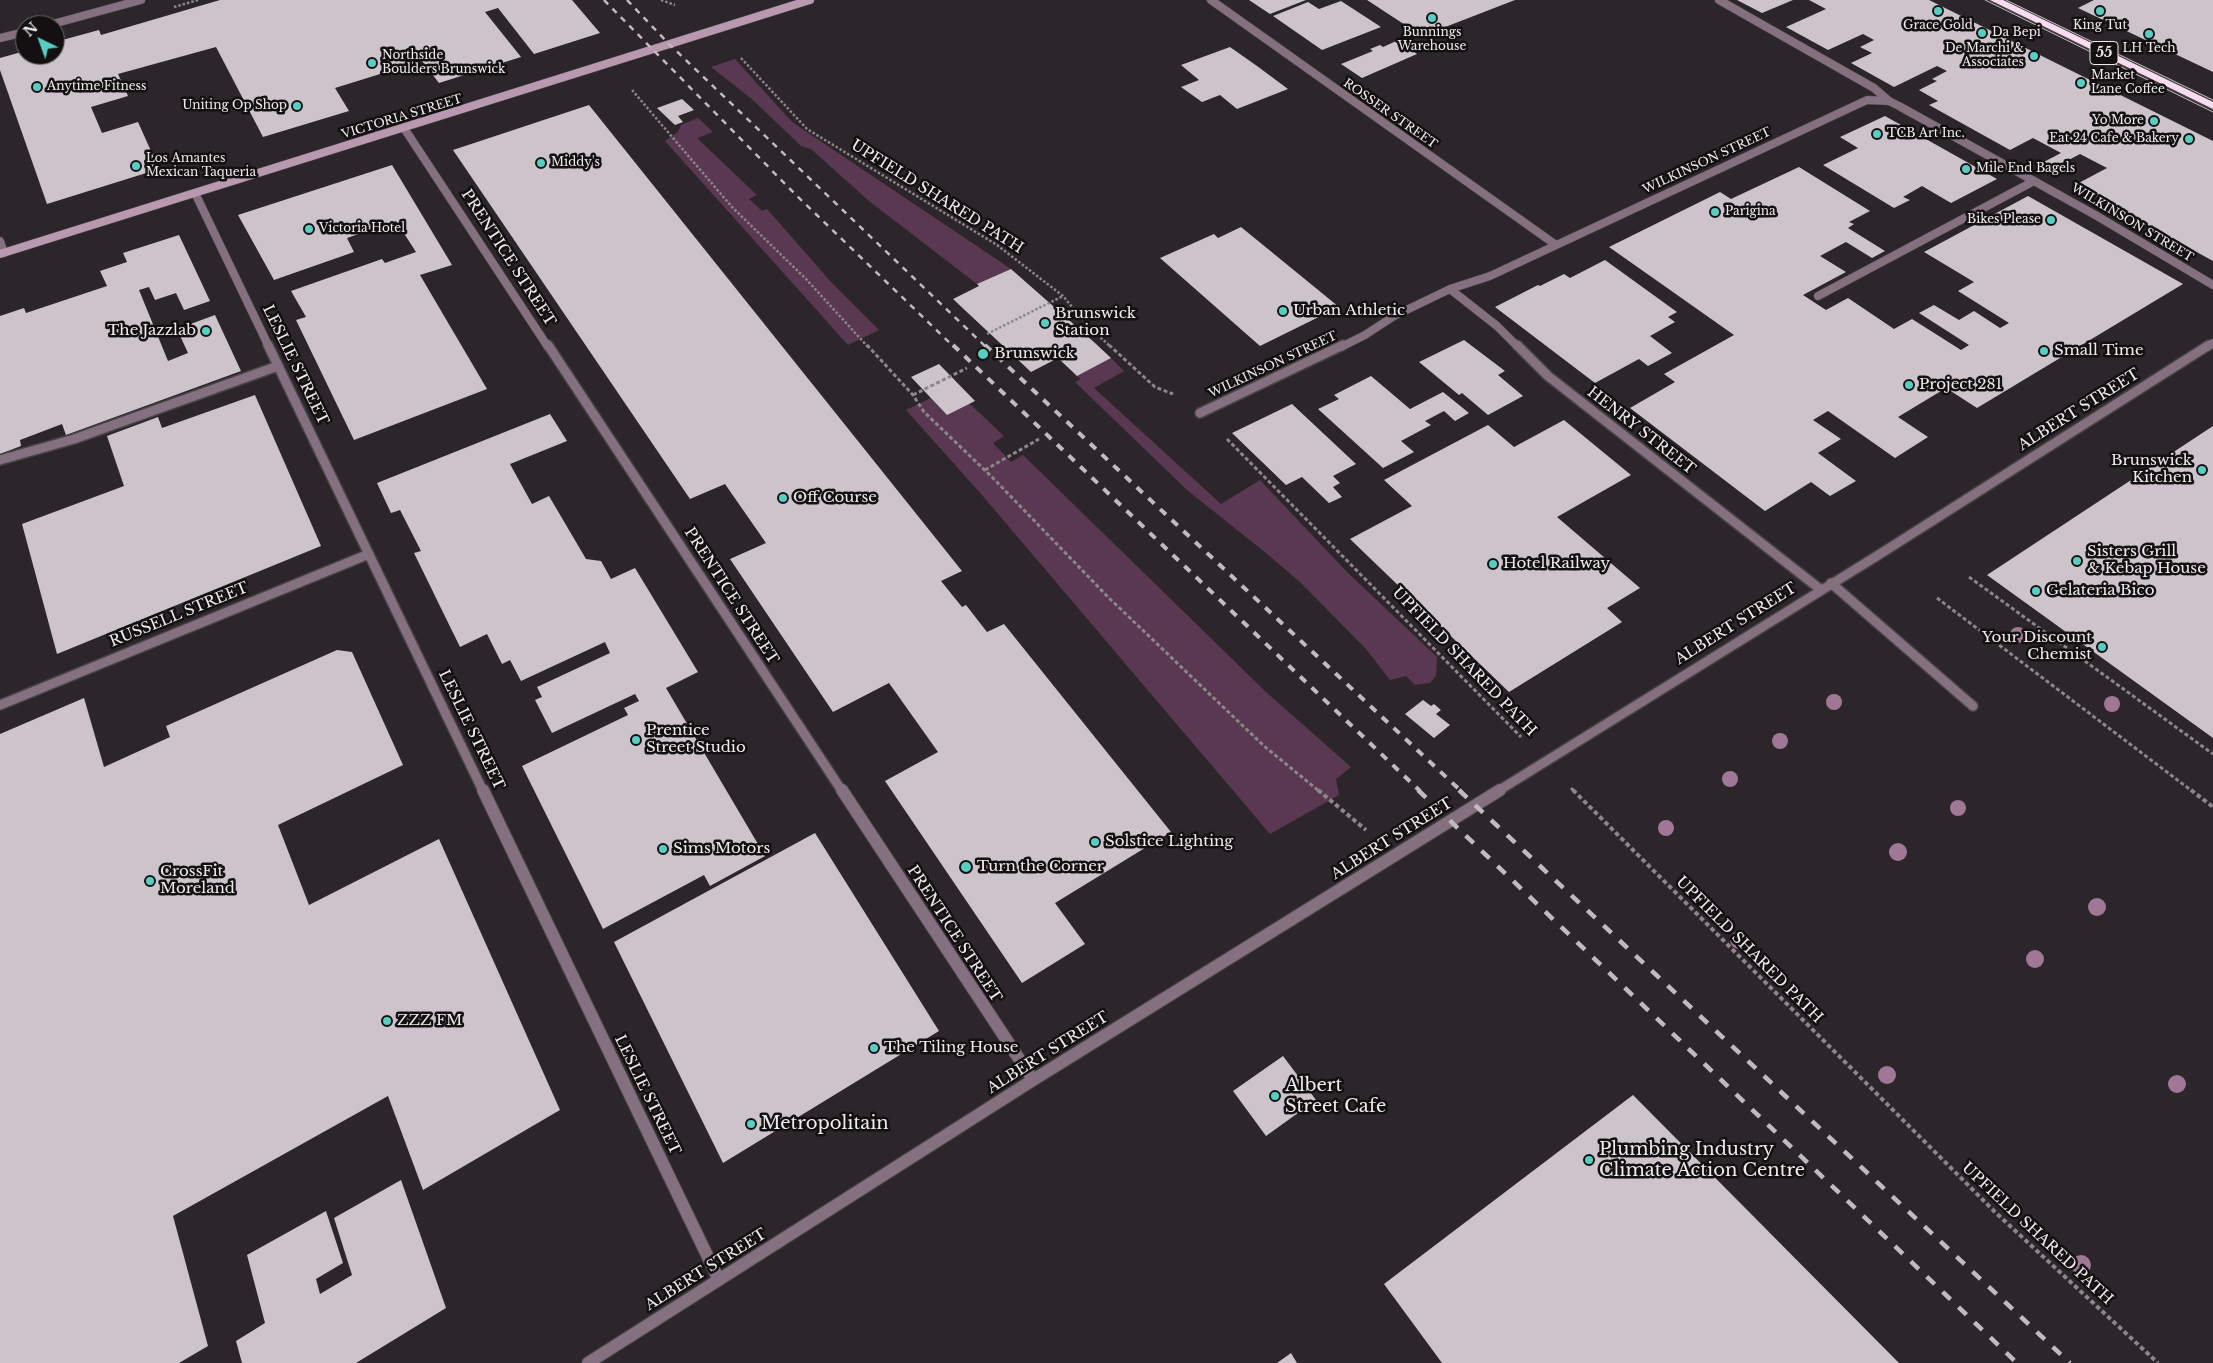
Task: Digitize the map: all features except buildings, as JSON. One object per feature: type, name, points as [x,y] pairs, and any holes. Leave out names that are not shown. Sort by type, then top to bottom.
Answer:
[{"type":"highway","name":"55","points":[[1995,0],[2213,106]]},
{"type":"street","points":[[65,21],[141,0]]},
{"type":"street","name":"VICTORIA STREET","points":[[2,254],[810,0]]},
{"type":"street","name":"ROSSER STREET","points":[[1211,0],[1556,246]]},
{"type":"street","points":[[1719,0],[1874,88],[1889,101]]},
{"type":"street","points":[[0,38],[15,34]]},
{"type":"street","name":"WILKINSON STREET","points":[[1200,413],[1365,334],[1394,316],[1450,289],[1490,276],[1867,100],[1889,101],[2034,180],[2213,285]]},
{"type":"street","name":"PRENTICE STREET","points":[[404,128],[1033,1080]]},
{"type":"street","points":[[1818,296],[2034,180]]},
{"type":"street","name":"LESLIE STREET","points":[[195,194],[720,1280]]},
{"type":"street","points":[[0,241],[2,254]]},
{"type":"street","name":"HENRY STREET","points":[[1450,289],[1497,326],[1548,376],[1820,589]]},
{"type":"street","name":"ALBERT STREET","points":[[588,1363],[1033,1080],[2213,343]]},
{"type":"street","points":[[0,460],[74,439],[278,366]]},
{"type":"street","name":"RUSSELL STREET","points":[[0,705],[369,554]]},
{"type":"street","points":[[1831,583],[1973,706]]},
{"type":"path","name":"UPFIELD SHARED PATH","points":[[715,29],[808,128],[997,245],[1063,296],[1088,326],[1155,386],[1181,397],[1200,413],[1995,1212],[2158,1363]]},
{"type":"path","points":[[609,63],[732,207],[806,279],[912,395],[924,412],[985,470],[1108,597],[1264,746],[1395,854]]},
{"type":"path","points":[[987,334],[1063,296]]},
{"type":"path","points":[[912,395],[967,368]]},
{"type":"path","points":[[985,470],[1039,439]]},
{"type":"path","points":[[1969,577],[2213,754]]},
{"type":"path","points":[[1937,598],[2213,807]]},
{"type":"shaded area","points":[[735,59],[792,122],[1011,269],[977,284],[869,201],[811,149],[801,146],[753,100],[711,67]]},
{"type":"shaded area","points":[[698,118],[713,132],[697,138],[757,195],[749,199],[762,211],[767,209],[832,283],[879,330],[848,345],[665,141],[678,132],[681,125]]},
{"type":"shaded area","points":[[1111,358],[1124,371],[1094,388],[1221,504],[1260,480],[1347,572],[1437,657],[1436,676],[1430,683],[1415,685],[1406,676],[1390,680],[1366,649],[1300,582],[1187,490],[1075,382],[1081,379],[1077,376]]},
{"type":"shaded area","points":[[931,398],[970,404],[1004,436],[993,443],[1011,462],[1023,455],[1266,692],[1351,767],[1336,779],[1339,795],[1270,834],[982,495],[906,410]]},
{"type":"tram line","points":[[1985,0],[2213,112]]},
{"type":"tram line","points":[[2006,0],[2213,100]]},
{"type":"railway","points":[[604,0],[796,195],[954,347]]},
{"type":"railway","points":[[627,0],[669,44],[986,347]]},
{"type":"railway","points":[[953,345],[1420,791]]},
{"type":"railway","points":[[985,345],[1461,791]]},
{"type":"railway","points":[[1418,790],[2017,1363]]},
{"type":"railway","points":[[1459,790],[2070,1363]]},
{"type":"place","name":"Grace Gold","points":[[1938,11]]},
{"type":"place","name":"King Tut","points":[[2100,11]]},
{"type":"place","name":"Bunnings Warehouse","points":[[1432,18]]},
{"type":"place","name":"Da Bepi","points":[[1982,33]]},
{"type":"place","name":"LH Tech","points":[[2149,34]]},
{"type":"place","name":"De Marchi & Associates","points":[[2034,56]]},
{"type":"place","name":"Northside Boulders Brunswick","points":[[372,63]]},
{"type":"place","name":"Market Lane Coffee","points":[[2081,83]]},
{"type":"place","name":"Anytime Fitness","points":[[37,87]]},
{"type":"place","name":"Uniting Op Shop","points":[[297,106]]},
{"type":"place","name":"Yo More","points":[[2154,121]]},
{"type":"place","name":"TCB Art Inc.","points":[[1877,134]]},
{"type":"place","name":"Eat 24 Cafe & Bakery","points":[[2189,139]]},
{"type":"place","name":"Middy's","points":[[541,163]]},
{"type":"place","name":"Los Amantes Mexican Taqueria","points":[[136,166]]},
{"type":"place","name":"Mile End Bagels","points":[[1966,169]]},
{"type":"place","name":"Parigina","points":[[1715,212]]},
{"type":"place","name":"Bikes Please","points":[[2051,220]]},
{"type":"place","name":"Victoria Hotel","points":[[309,229]]},
{"type":"place","name":"Urban Athletic","points":[[1283,311]]},
{"type":"place","name":"Brunswick Station","points":[[1045,323]]},
{"type":"place","name":"The Jazzlab","points":[[206,331]]},
{"type":"place","name":"Small Time","points":[[2044,351]]},
{"type":"place","name":"Brunswick","points":[[983,354]]},
{"type":"place","name":"Project 281","points":[[1909,385]]},
{"type":"place","name":"Brunswick Kitchen","points":[[2202,470]]},
{"type":"place","name":"Off Course","points":[[783,498]]},
{"type":"place","name":"Sisters Grill & Kebap House","points":[[2077,561]]},
{"type":"place","name":"Hotel Railway","points":[[1493,564]]},
{"type":"place","name":"Gelateria Bico","points":[[2036,591]]},
{"type":"place","name":"Your Discount Chemist","points":[[2102,647]]},
{"type":"place","name":"Prentice Street Studio","points":[[636,740]]},
{"type":"place","name":"Solstice Lighting","points":[[1095,842]]},
{"type":"place","name":"Sims Motors","points":[[663,849]]},
{"type":"place","name":"Turn the Corner","points":[[966,867]]},
{"type":"place","name":"CrossFit Moreland","points":[[150,881]]},
{"type":"place","name":"ZZZ FM","points":[[387,1021]]},
{"type":"place","name":"The Tiling House","points":[[874,1048]]},
{"type":"place","name":"Albert Street Cafe","points":[[1275,1096]]},
{"type":"place","name":"Metropolitain","points":[[751,1124]]},
{"type":"place","name":"Plumbing Industry Climate Action Centre","points":[[1589,1160]]}]
